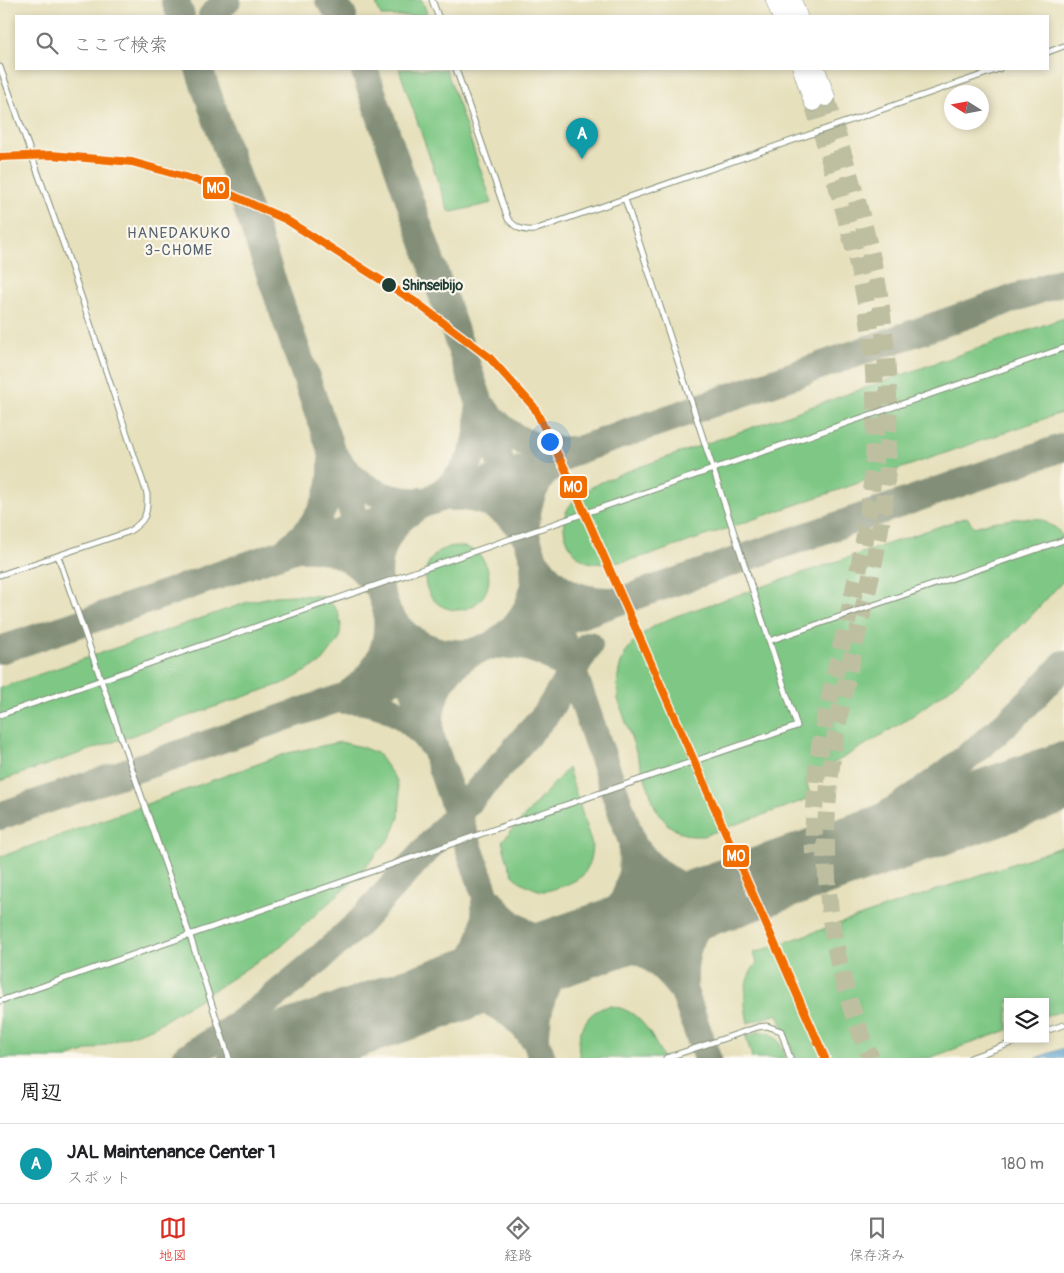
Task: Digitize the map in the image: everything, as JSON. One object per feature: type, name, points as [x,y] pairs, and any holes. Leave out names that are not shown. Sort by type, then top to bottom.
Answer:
[{"type":"highway","points":[[775,0],[781,15]]},
{"type":"highway","points":[[792,0],[798,15]]},
{"type":"highway","points":[[803,70],[819,100],[816,70]]},
{"type":"lane","points":[[432,0],[438,15]]},
{"type":"lane","points":[[1049,52],[1064,46]]},
{"type":"lane","points":[[0,67],[68,257],[147,494],[147,514],[136,527],[128,532],[0,575]]},
{"type":"lane","points":[[456,70],[508,219],[521,229],[534,230],[997,70]]},
{"type":"lane","points":[[0,1001],[797,726],[625,199]]},
{"type":"lane","points":[[0,715],[1064,348]]},
{"type":"lane","points":[[770,642],[1064,540]]},
{"type":"lane","points":[[58,556],[190,936],[229,1058]]},
{"type":"lane","points":[[1049,1030],[1064,1025]]},
{"type":"lane","points":[[666,1058],[758,1027],[767,1026],[780,1031],[790,1058]]},
{"type":"lane","points":[[970,1058],[1012,1043]]},
{"type":"green space","points":[[375,0],[422,0],[428,15],[381,15]]},
{"type":"green space","points":[[399,70],[446,70],[492,203],[452,212],[448,210]]},
{"type":"green space","points":[[1064,318],[1064,412],[641,557],[617,562],[592,563],[577,556],[568,542],[564,527],[565,515],[571,504],[580,495],[603,481]]},
{"type":"green space","points":[[967,517],[974,527],[991,522],[1022,518],[1040,519],[1056,528],[1064,538],[1064,580],[995,651],[949,689],[905,721],[806,780],[811,798],[703,836],[691,836],[679,832],[667,824],[655,807],[618,699],[617,683],[619,669],[630,646],[649,629],[676,616]]},
{"type":"green space","points":[[457,546],[469,548],[480,555],[487,566],[489,578],[487,590],[480,601],[469,608],[457,610],[445,608],[434,601],[427,590],[425,578],[427,566],[434,555],[445,548]]},
{"type":"green space","points":[[275,596],[322,596],[338,612],[341,625],[339,640],[322,662],[287,682],[0,781],[0,688],[248,602]]},
{"type":"green space","points":[[340,742],[362,747],[378,754],[397,781],[400,799],[399,818],[391,837],[354,880],[282,945],[154,1027],[67,1058],[0,1058],[0,857],[288,753]]},
{"type":"green space","points":[[568,768],[592,845],[590,860],[583,875],[571,883],[548,891],[541,891],[516,878],[509,865],[502,841]]},
{"type":"green space","points":[[1064,846],[1064,1010],[1049,1016],[1049,998],[1004,998],[1004,1031],[929,1058],[795,1058],[778,1014],[748,1023],[745,991],[752,970],[757,963],[754,953]]},
{"type":"green space","points":[[611,1006],[630,1012],[644,1024],[663,1058],[580,1058],[579,1040],[584,1024],[595,1012]]},
{"type":"green space","points":[[758,1032],[770,1033],[774,1036],[780,1042],[786,1058],[750,1058],[752,1057],[746,1037]]},
{"type":"water","points":[[1064,1048],[1064,1058],[1036,1058]]},
{"type":"taxiway","points":[[175,0],[181,15]]},
{"type":"taxiway","points":[[213,15],[227,0]]},
{"type":"taxiway","points":[[329,0],[342,15]]},
{"type":"taxiway","points":[[199,70],[542,1058]]},
{"type":"taxiway","points":[[364,70],[707,1058]]},
{"type":"taxiway","points":[[0,650],[1064,281]]},
{"type":"taxiway","points":[[486,410],[503,428],[522,441],[544,448],[569,450]]},
{"type":"taxiway","points":[[379,582],[378,572],[381,552],[389,533],[402,518],[447,488],[459,477],[470,460],[477,441],[479,411]]},
{"type":"taxiway","points":[[0,816],[1064,447]]},
{"type":"taxiway","points":[[526,530],[526,519],[534,489],[553,464],[562,458]]},
{"type":"taxiway","points":[[337,459],[353,478],[374,492],[397,499],[422,501]]},
{"type":"taxiway","points":[[290,547],[309,529],[322,509],[330,487],[332,461]]},
{"type":"taxiway","points":[[451,497],[472,498],[492,505],[517,524],[523,533]]},
{"type":"taxiway","points":[[302,548],[323,549],[342,556],[360,567],[374,583]]},
{"type":"taxiway","points":[[538,565],[553,582],[570,593],[590,599],[612,601]]},
{"type":"taxiway","points":[[498,641],[515,626],[531,599],[534,567]]},
{"type":"taxiway","points":[[351,692],[360,685],[379,660],[386,639],[387,617]]},
{"type":"taxiway","points":[[392,619],[406,635],[424,646],[444,652],[465,653]]},
{"type":"taxiway","points":[[499,645],[520,646],[541,652],[560,663],[574,680]]},
{"type":"taxiway","points":[[185,1058],[227,1032],[261,1007],[359,923],[546,714],[589,645]]},
{"type":"taxiway","points":[[430,731],[431,709],[438,689],[443,679],[466,656]]},
{"type":"taxiway","points":[[639,852],[647,862],[666,878],[676,884],[699,892],[733,892],[750,886],[852,835],[910,800],[992,736],[1018,713],[1064,664]]},
{"type":"taxiway","points":[[342,700],[368,702],[392,710],[412,724],[430,743]]},
{"type":"taxiway","points":[[536,1036],[540,1003],[553,972],[570,952],[604,928],[619,909],[629,887],[633,863],[632,851]]},
{"type":"taxiway","points":[[684,981],[686,953],[696,929],[703,918],[734,891]]},
{"type":"taxiway","points":[[490,901],[505,919],[514,926],[546,941],[569,944],[611,942],[631,947],[657,963],[678,985]]},
{"type":"taxiway","points":[[439,994],[459,977],[474,955],[480,943],[483,930],[485,903]]},
{"type":"taxiway","points":[[439,994],[465,995],[490,1002],[513,1016],[531,1036]]},
{"type":"runway","points":[[253,1058],[1064,777]]},
{"type":"tunnel","points":[[826,97],[873,264],[884,333],[887,378],[888,446],[884,499],[874,559],[841,706],[833,751],[826,841],[833,929],[841,972],[854,1015],[871,1058]]},
{"type":"tunnel","points":[[813,102],[849,227],[861,278],[872,345],[875,409],[873,473],[864,542],[820,745],[815,799],[814,854]]},
{"type":"transit line","name":"MO","points":[[0,157],[51,155],[132,162],[203,182],[285,219],[417,303],[489,357],[534,407],[568,475],[825,1058]]},
{"type":"place","name":"JAL Maintenance Center 1","points":[[582,159]]},
{"type":"place","name":"Shinseibijo","points":[[389,285]]},
{"type":"district","name":"HANEDAKUKO 3-CHOME","points":[[179,242]]}]
